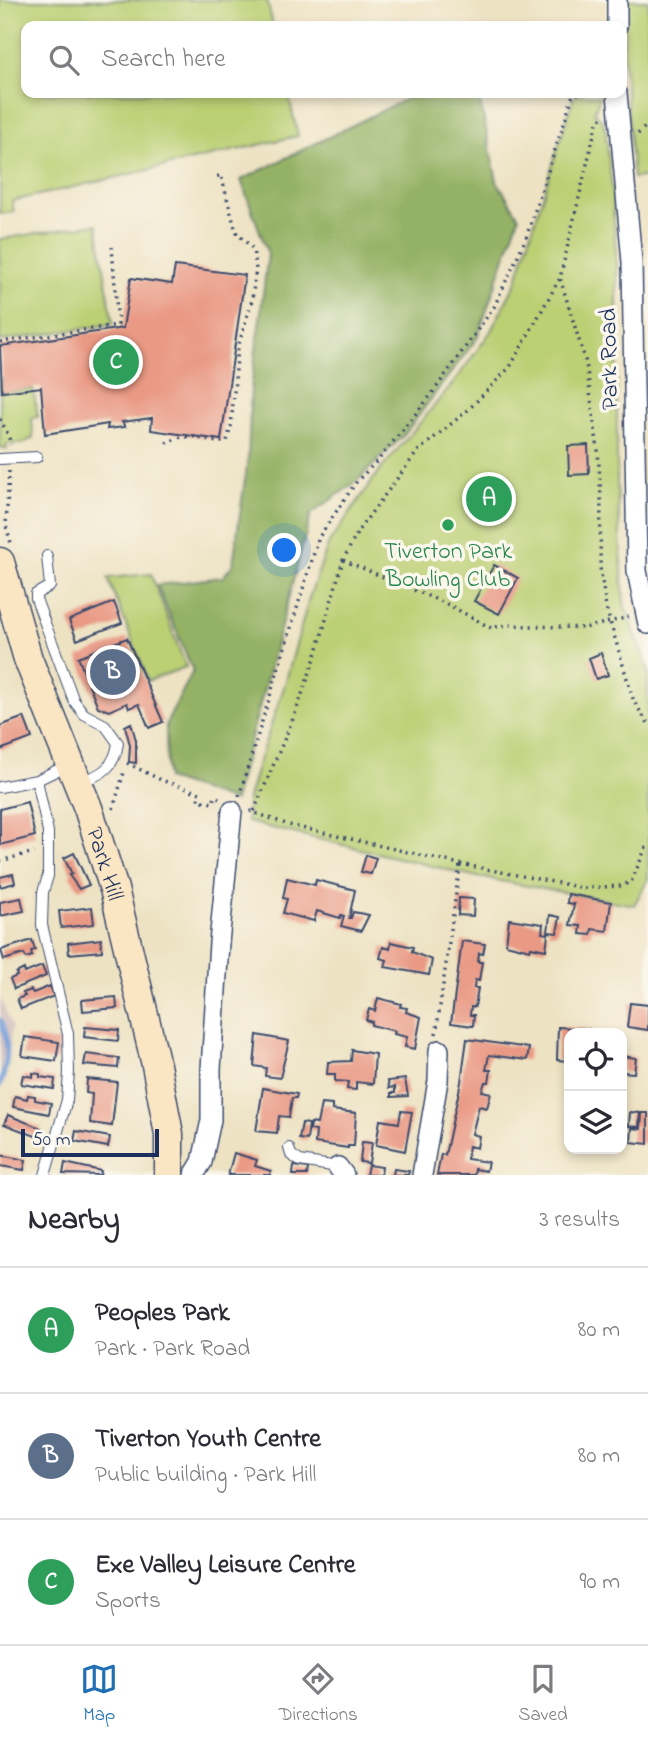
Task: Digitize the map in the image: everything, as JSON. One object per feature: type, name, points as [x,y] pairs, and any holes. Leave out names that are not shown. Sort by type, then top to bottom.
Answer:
[{"type":"street","points":[[617,0],[617,21]]},
{"type":"street","name":"Park Road","points":[[617,99],[641,342],[637,571],[648,624]]},
{"type":"street","name":"Park Hill","points":[[6,555],[28,659],[103,855],[128,944],[169,1134],[169,1175]]},
{"type":"street","points":[[194,1175],[202,1162],[211,1120],[211,1069],[219,943],[233,807]]},
{"type":"street","points":[[422,1175],[438,1081],[439,1049]]},
{"type":"lane","points":[[5,459],[37,457]]},
{"type":"lane","points":[[0,787],[72,773],[92,778],[106,770],[116,757],[118,743],[105,725],[84,714],[75,701],[36,600],[36,594],[50,586],[47,556]]},
{"type":"lane","points":[[37,779],[48,832],[48,876],[43,892],[42,925],[68,1034],[69,1072],[67,1100],[45,1175]]},
{"type":"lane","points":[[289,1148],[291,1156],[300,1161],[341,1171]]},
{"type":"path","points":[[127,763],[161,780],[200,793],[198,800],[213,803],[215,796],[233,807],[259,734],[319,537],[357,481],[379,459],[431,395],[495,307],[526,238],[572,98]]},
{"type":"path","points":[[617,99],[597,122],[560,278],[510,367],[468,410],[418,451],[360,528],[343,560],[316,655],[295,714],[254,811],[289,825],[460,864],[584,888],[620,887],[631,882],[648,844]]},
{"type":"path","points":[[166,443],[184,436],[219,443],[227,441],[231,426],[238,347],[252,300],[256,269],[253,249],[236,233],[221,175],[216,177]]},
{"type":"path","points":[[0,342],[118,325],[112,247]]},
{"type":"path","points":[[560,278],[586,363],[598,450],[601,498],[600,567],[610,622],[635,702],[648,723]]},
{"type":"path","points":[[0,419],[9,436],[5,459],[6,555]]},
{"type":"path","points":[[343,560],[449,605],[491,628],[508,625],[585,628],[610,622]]},
{"type":"path","points":[[439,1049],[436,1035],[460,864]]},
{"type":"shaded area","points":[[0,998],[12,1026],[5,1080],[0,1091]]},
{"type":"green space","points":[[0,0],[267,0],[272,21],[21,21],[21,98],[289,98],[298,136],[12,201],[14,212],[0,214]]},
{"type":"green space","points":[[628,0],[648,0],[648,176],[633,178],[627,98]]},
{"type":"green space","points":[[408,98],[479,98],[497,181],[519,217],[477,338],[403,436],[357,481],[311,514],[234,801],[167,779],[166,724],[193,671],[157,585],[223,577],[233,564],[248,458],[251,390],[268,254],[241,180]]},
{"type":"green space","points":[[599,98],[594,113],[605,127],[612,189],[617,269],[617,485],[624,604],[648,669],[648,880],[634,905],[478,877],[247,822],[247,802],[257,767],[285,684],[310,595],[329,543],[377,474],[455,381],[491,331],[516,282],[573,99]]},
{"type":"green space","points":[[97,224],[113,324],[0,341],[0,239]]},
{"type":"green space","points":[[0,377],[2,392],[33,389],[38,417],[32,418],[33,438],[22,444],[7,444],[7,449],[0,447]]},
{"type":"green space","points":[[151,574],[186,667],[148,681],[108,578]]},
{"type":"building","points":[[175,266],[245,275],[221,440],[151,430],[152,418],[122,422],[125,427],[107,429],[108,424],[45,434],[41,387],[2,392],[0,346],[123,328],[131,278],[172,284]]},
{"type":"building","points":[[588,445],[589,474],[569,475],[568,446]]},
{"type":"building","points":[[494,565],[518,578],[499,614],[474,601]]},
{"type":"building","points":[[114,602],[122,623],[77,640],[69,620]]},
{"type":"building","points":[[127,638],[163,722],[149,728],[139,704],[129,708],[127,703],[109,711],[98,707],[78,657]]},
{"type":"building","points":[[601,653],[608,675],[596,679],[589,658]]},
{"type":"building","points":[[24,717],[32,738],[0,750],[0,726]]},
{"type":"building","points":[[131,723],[136,740],[136,763],[129,762],[130,745],[125,726]]},
{"type":"building","points":[[27,802],[35,836],[0,845],[0,809]]},
{"type":"building","points":[[74,853],[89,885],[79,889],[69,875],[72,874],[64,858]]},
{"type":"building","points":[[366,855],[376,858],[371,874],[361,872]]},
{"type":"building","points":[[13,874],[15,883],[0,887],[0,877]]},
{"type":"building","points":[[287,878],[315,885],[316,880],[355,890],[349,918],[353,912],[369,915],[361,931],[341,926],[344,916],[341,915],[340,918],[317,911],[314,921],[283,913],[287,899],[283,898]]},
{"type":"building","points":[[568,894],[611,902],[607,931],[592,929],[591,935],[580,934],[581,926],[570,925],[574,904],[567,903]]},
{"type":"building","points":[[21,898],[24,911],[0,916],[0,902]]},
{"type":"building","points":[[459,898],[474,899],[473,916],[458,915]]},
{"type":"building","points":[[92,907],[94,924],[61,928],[59,911]]},
{"type":"building","points":[[550,915],[560,917],[557,933],[548,932]]},
{"type":"building","points":[[509,919],[543,924],[542,933],[548,934],[546,950],[531,947],[530,950],[506,944]]},
{"type":"building","points":[[101,939],[102,951],[69,954],[68,943]]},
{"type":"building","points":[[32,940],[35,950],[31,951],[32,956],[26,958],[24,954],[4,960],[1,950]]},
{"type":"building","points":[[462,941],[485,944],[483,954],[479,953],[478,962],[482,962],[479,981],[475,980],[474,988],[478,988],[475,1007],[471,1007],[470,1015],[474,1015],[473,1026],[451,1023]]},
{"type":"building","points":[[391,942],[413,947],[412,952],[432,960],[429,975],[385,967],[387,960],[380,958],[383,947],[390,949]]},
{"type":"building","points":[[42,966],[46,976],[14,989],[10,979],[17,976],[16,973],[24,969],[25,973]]},
{"type":"building","points":[[50,986],[54,996],[21,1009],[17,999],[25,996],[23,993],[31,990],[33,993]]},
{"type":"building","points":[[116,997],[117,1008],[83,1011],[82,1000]]},
{"type":"building","points":[[378,998],[401,1004],[400,1007],[407,1008],[406,1012],[421,1017],[415,1049],[405,1047],[407,1037],[371,1025],[372,1022],[366,1020],[369,1009],[375,1011]]},
{"type":"building","points":[[630,1003],[648,1005],[648,1030],[627,1027]]},
{"type":"building","points":[[85,1027],[119,1030],[118,1041],[84,1037]]},
{"type":"building","points":[[558,1027],[574,1028],[564,1028],[564,1061],[557,1060]]},
{"type":"building","points":[[257,1035],[289,1041],[280,1078],[265,1076],[266,1068],[254,1066]]},
{"type":"building","points":[[25,1037],[59,1042],[56,1061],[22,1056]]},
{"type":"building","points":[[467,1039],[529,1048],[527,1060],[489,1055],[486,1070],[491,1070],[489,1082],[485,1082],[482,1091],[491,1093],[487,1108],[479,1106],[472,1134],[479,1136],[477,1148],[469,1146],[467,1159],[488,1162],[486,1171],[475,1169],[474,1175],[437,1175],[441,1154],[445,1155],[461,1082]]},
{"type":"building","points":[[352,1050],[375,1054],[373,1084],[356,1082],[356,1090],[347,1089],[348,1082],[335,1081],[335,1074],[327,1074],[328,1062],[351,1061]]},
{"type":"building","points":[[86,1054],[119,1058],[118,1068],[84,1065]]},
{"type":"building","points":[[627,1057],[636,1058],[634,1073],[627,1072]]},
{"type":"building","points":[[33,1073],[55,1079],[54,1089],[21,1084],[23,1075],[33,1077]]},
{"type":"building","points":[[87,1079],[117,1082],[112,1126],[90,1123],[92,1094],[86,1093]]},
{"type":"building","points":[[405,1079],[408,1096],[391,1097],[391,1093],[395,1093],[395,1087],[389,1088],[388,1081]]},
{"type":"building","points":[[263,1088],[297,1094],[296,1098],[292,1098],[289,1117],[279,1116],[277,1133],[256,1131]]},
{"type":"building","points":[[28,1095],[35,1096],[35,1100],[51,1103],[49,1114],[13,1107],[15,1096],[27,1099]]},
{"type":"building","points":[[321,1104],[332,1105],[332,1110],[356,1113],[354,1146],[348,1148],[315,1143],[316,1131],[310,1130],[311,1123],[317,1124]]},
{"type":"building","points":[[401,1111],[412,1112],[405,1151],[376,1145],[380,1120],[399,1123]]},
{"type":"building","points":[[630,1112],[640,1113],[639,1127],[629,1126]]},
{"type":"building","points":[[642,1113],[648,1113],[648,1144],[631,1142],[632,1128],[641,1129]]},
{"type":"building","points":[[8,1115],[41,1128],[38,1137],[4,1124]]},
{"type":"building","points":[[302,1123],[309,1124],[307,1140],[299,1139]]},
{"type":"building","points":[[76,1131],[110,1137],[108,1147],[74,1141]]},
{"type":"building","points":[[362,1142],[372,1143],[369,1163],[360,1162]]},
{"type":"building","points":[[234,1153],[257,1160],[255,1166],[271,1171],[270,1175],[228,1175]]},
{"type":"building","points":[[0,1155],[26,1160],[24,1170],[0,1166]]},
{"type":"building","points":[[65,1163],[101,1171],[100,1175],[63,1174]]},
{"type":"building","points":[[368,1165],[382,1167],[381,1175],[366,1175]]},
{"type":"building","points":[[294,1166],[308,1168],[307,1175],[293,1175]]},
{"type":"building","points":[[394,1169],[409,1171],[408,1175],[393,1175]]},
{"type":"waterway","points":[[0,1020],[7,1052],[0,1085]]},
{"type":"place","name":"Exe Valley Leisure Centre","points":[[116,362]]},
{"type":"place","name":"Peoples Park","points":[[489,499]]},
{"type":"place","name":"Tiverton Park Bowling Club","points":[[448,525]]},
{"type":"place","name":"Tiverton Youth Centre","points":[[113,672]]}]
